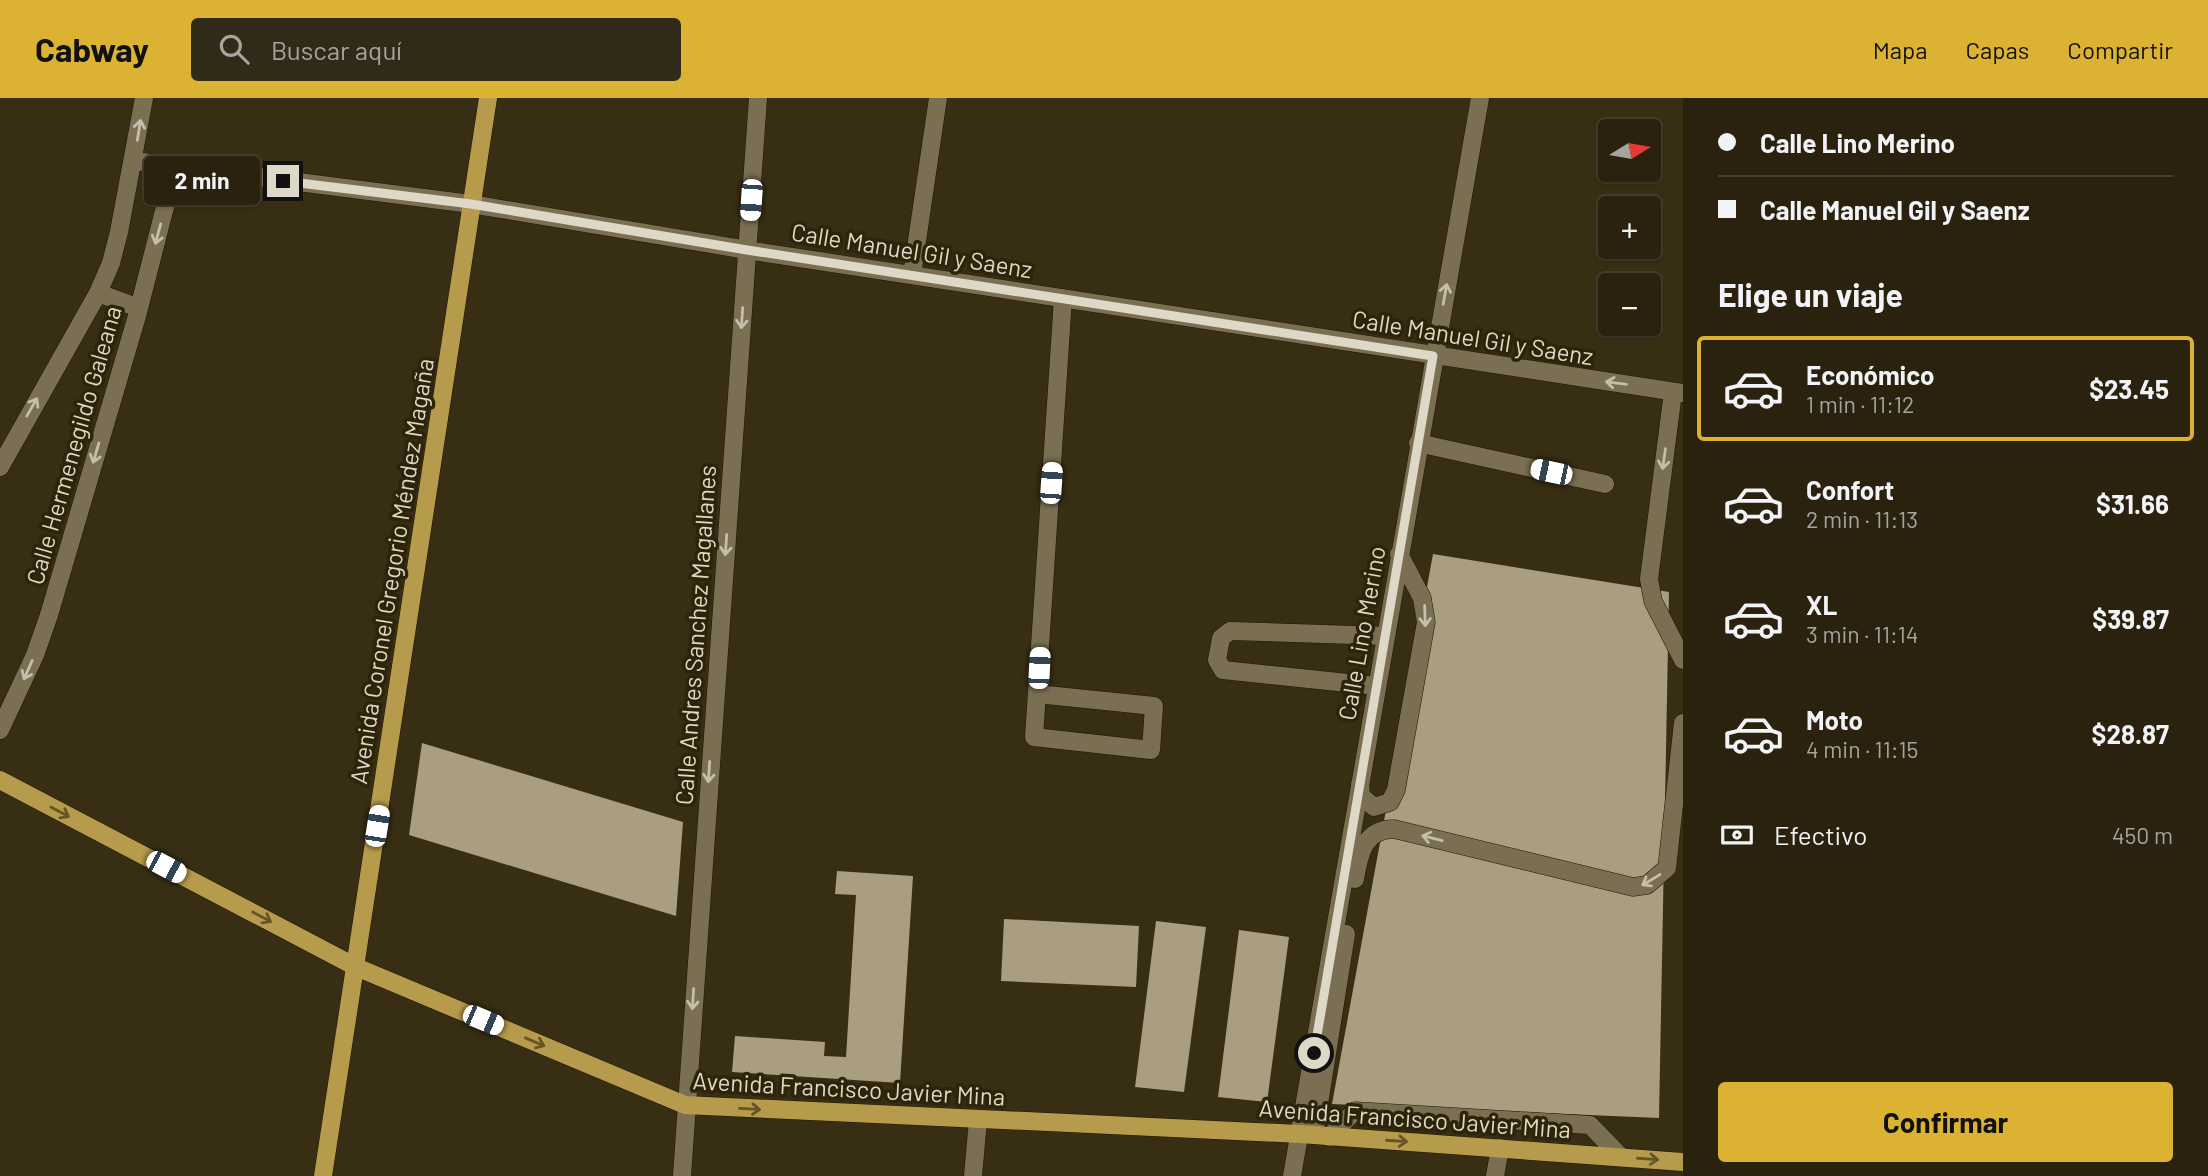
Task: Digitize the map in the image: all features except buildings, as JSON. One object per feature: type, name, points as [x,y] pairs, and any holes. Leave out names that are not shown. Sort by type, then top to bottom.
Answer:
[{"type":"main road","name":"Avenida Coronel Gregorio Méndez Magaña","points":[[323,1176],[488,98]]},
{"type":"main road","name":"Avenida Francisco Javier Mina","points":[[0,780],[356,967],[685,1105],[1314,1135],[1683,1162]]},
{"type":"street","points":[[0,467],[99,293],[111,263],[134,161],[144,98]]},
{"type":"street","name":"Calle Andres Sanchez Magallanes","points":[[682,1176],[758,98]]},
{"type":"street","points":[[912,275],[938,98]]},
{"type":"street","name":"Calle Lino Merino","points":[[1292,1176],[1314,1135],[1360,783],[1480,98]]},
{"type":"street","name":"Calle Manuel Gil y Saenz","points":[[134,161],[471,204],[747,250],[1678,392]]},
{"type":"street","name":"Calle Hermenegildo Galeana","points":[[0,730],[35,655],[48,615],[139,308],[175,168]]},
{"type":"street","points":[[99,293],[139,308]]},
{"type":"street","points":[[1037,695],[1154,706],[1151,750],[1034,737],[1063,298]]},
{"type":"street","points":[[1678,392],[1649,579],[1653,601],[1683,660]]},
{"type":"street","points":[[1418,443],[1605,484]]},
{"type":"street","points":[[1360,783],[1361,796],[1374,807],[1390,802],[1396,790],[1426,622],[1422,598],[1399,554]]},
{"type":"street","points":[[1376,686],[1223,670],[1217,660],[1221,638],[1230,631],[1385,636]]},
{"type":"street","points":[[1314,1135],[1358,863],[1368,839],[1383,829],[1394,829],[1633,887],[1647,885],[1667,868],[1683,723]]},
{"type":"street","points":[[1314,1135],[1355,1111],[1590,1125],[1620,1157]]},
{"type":"street","points":[[973,1176],[978,1120]]},
{"type":"street","points":[[1495,1176],[1500,1148]]},
{"type":"route","points":[[283,181],[471,204],[747,250],[1433,356],[1314,1053]]}]
